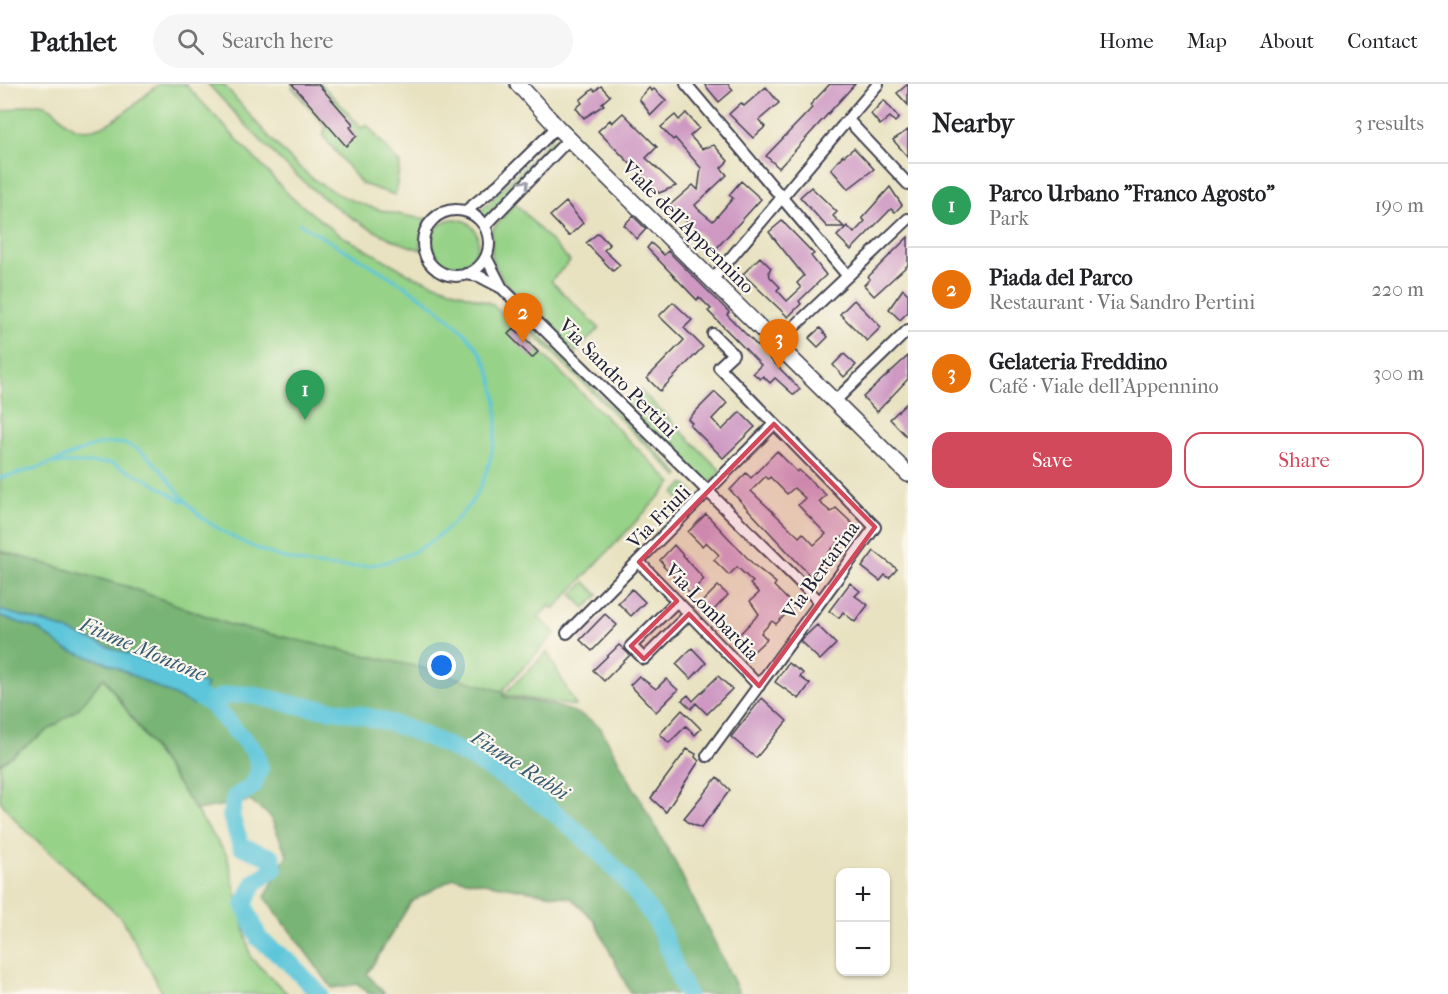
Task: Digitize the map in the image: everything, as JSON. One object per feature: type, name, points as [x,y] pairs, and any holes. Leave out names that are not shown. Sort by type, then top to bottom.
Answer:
[{"type":"main road","name":"Viale dell'Appennino","points":[[519,84],[556,127],[908,474]]},
{"type":"street","points":[[686,84],[847,275]]},
{"type":"street","points":[[712,280],[878,84]]},
{"type":"street","points":[[848,120],[908,184]]},
{"type":"street","points":[[466,211],[498,185],[556,127]]},
{"type":"street","points":[[485,226],[569,139]]},
{"type":"street","points":[[456,210],[466,211],[485,226],[489,236],[486,257],[474,270],[457,276],[438,270],[426,256],[424,234],[436,217],[456,210]]},
{"type":"street","points":[[776,344],[908,219]]},
{"type":"street","name":"Via Sandro Pertini","points":[[486,257],[502,288]]},
{"type":"street","name":"Via Sandro Pertini","points":[[466,274],[479,276],[502,288],[820,602]]},
{"type":"street","points":[[834,402],[907,331]]},
{"type":"street","name":"Via Bertarina","points":[[707,756],[875,527],[719,367],[733,354],[713,334]]},
{"type":"street","name":"Via Friuli","points":[[567,633],[774,424]]},
{"type":"street","name":"Via Lombardia","points":[[639,562],[759,686]]},
{"type":"street","points":[[676,601],[631,646],[644,659],[689,614]]},
{"type":"highlighted area","points":[[774,424],[875,527],[759,686],[689,614],[644,659],[631,646],[677,601],[639,562]]},
{"type":"green space","points":[[159,84],[185,84],[290,196],[337,233],[413,276],[492,304],[672,483],[554,609],[549,606],[538,617],[555,633],[502,691],[230,625],[129,587],[0,551],[0,112],[42,104],[50,107],[67,123],[78,129],[91,129],[116,119]]},
{"type":"green space","points":[[208,84],[223,84],[288,157],[312,178],[338,194],[383,211],[428,219],[420,238],[421,250],[388,238],[358,222],[330,203],[279,159]]},
{"type":"green space","points":[[296,84],[321,84],[362,128],[367,125],[400,164],[395,195],[362,184],[323,136],[326,127],[292,87]]},
{"type":"green space","points":[[557,139],[556,145],[484,218],[479,218],[479,213],[549,141]]},
{"type":"green space","points":[[515,203],[570,261],[551,281],[599,328],[575,353],[503,280],[492,259],[492,230]]},
{"type":"green space","points":[[455,219],[471,226],[478,242],[471,258],[455,265],[439,258],[432,242],[439,226]]},
{"type":"green space","points":[[523,318],[680,475],[678,477],[520,320]]},
{"type":"green space","points":[[639,389],[722,472],[710,483],[706,484],[625,405]]},
{"type":"green space","points":[[684,483],[695,494],[685,505],[674,494]]},
{"type":"green space","points":[[0,551],[129,587],[230,625],[423,668],[502,691],[504,697],[566,709],[589,719],[600,727],[677,866],[740,994],[631,994],[594,920],[571,898],[454,878],[411,902],[367,974],[385,994],[369,994],[358,984],[332,988],[265,897],[287,855],[270,816],[250,801],[196,810],[104,677],[79,708],[0,764]]},
{"type":"green space","points":[[585,582],[598,595],[585,608],[572,595]]},
{"type":"green space","points":[[547,652],[576,706],[503,695]]},
{"type":"green space","points":[[103,677],[227,855],[251,958],[288,994],[163,994],[123,920],[20,825],[0,801],[0,764],[79,708]]},
{"type":"water","points":[[0,610],[53,625],[207,685],[194,705],[107,663],[65,649],[38,629],[0,616]]},
{"type":"building","points":[[292,84],[318,84],[353,124],[350,127],[357,136],[346,146]]},
{"type":"building","points":[[704,84],[728,84],[733,90],[719,102]]},
{"type":"building","points":[[830,84],[855,84],[779,168],[766,156],[812,108],[810,105]]},
{"type":"building","points":[[908,84],[908,105],[897,93]]},
{"type":"building","points":[[601,86],[610,96],[602,103],[604,105],[584,118],[576,108],[582,103],[580,100],[593,89],[595,91]]},
{"type":"building","points":[[766,87],[779,103],[759,120],[765,127],[753,138],[729,114],[741,103],[744,106]]},
{"type":"building","points":[[649,88],[652,91],[654,89],[666,100],[651,115],[639,99]]},
{"type":"building","points":[[884,100],[899,118],[895,122],[890,117],[880,125],[871,114]]},
{"type":"building","points":[[623,113],[657,147],[646,158],[676,186],[659,193],[598,131],[610,120],[612,123]]},
{"type":"building","points":[[686,113],[699,128],[690,136],[702,149],[714,145],[728,161],[721,168],[727,175],[695,205],[698,209],[713,221],[733,198],[729,195],[741,181],[761,199],[715,250],[670,205],[693,185],[698,190],[701,168],[675,138],[673,140],[661,127],[675,115],[679,120]]},
{"type":"building","points":[[908,130],[908,157],[893,140]]},
{"type":"building","points":[[854,148],[874,169],[848,189],[831,169],[843,155]]},
{"type":"building","points":[[811,187],[837,212],[833,216],[844,227],[827,227],[800,197]]},
{"type":"building","points":[[890,187],[902,205],[895,212],[891,209],[851,250],[837,236],[847,226],[854,233],[865,221],[862,218]]},
{"type":"building","points":[[566,202],[583,223],[569,236],[550,216]]},
{"type":"building","points":[[633,216],[646,229],[637,239],[624,225]]},
{"type":"building","points":[[782,221],[814,254],[811,256],[826,275],[799,301],[801,304],[788,317],[743,274],[760,257],[771,268],[770,277],[780,287],[777,290],[787,301],[801,288],[797,283],[804,276],[769,232]]},
{"type":"building","points":[[598,233],[610,245],[604,250],[620,265],[613,271],[586,243]]},
{"type":"building","points":[[908,237],[908,265],[874,296],[864,285],[870,279],[868,277]]},
{"type":"building","points":[[651,243],[664,255],[668,251],[729,312],[727,315],[800,389],[794,395],[775,378],[770,383],[763,376],[760,379],[753,373],[761,365],[708,311],[711,309],[699,297],[697,300],[647,248]]},
{"type":"building","points":[[903,289],[908,294],[908,312],[900,320],[889,309]]},
{"type":"building","points":[[854,300],[881,327],[867,341],[840,314]]},
{"type":"building","points":[[673,302],[692,320],[684,328],[703,347],[660,391],[647,378],[684,340],[659,316]]},
{"type":"building","points":[[514,328],[538,352],[532,358],[508,334]]},
{"type":"building","points":[[820,328],[828,337],[818,347],[809,338]]},
{"type":"building","points":[[844,354],[856,365],[844,377],[833,365]]},
{"type":"building","points":[[908,356],[908,379],[877,412],[863,397]]},
{"type":"building","points":[[715,392],[727,403],[712,419],[722,430],[740,412],[755,427],[723,458],[690,425],[692,423],[688,419]]},
{"type":"building","points":[[908,402],[908,438],[890,419]]},
{"type":"building","points":[[777,451],[797,472],[799,470],[826,495],[819,502],[831,512],[836,508],[854,525],[828,553],[833,558],[814,580],[730,490],[746,473],[751,478]],"holes":[[[765,477],[768,479],[770,477],[787,494],[794,488],[805,498],[798,505],[826,534],[814,545],[803,533],[799,537],[751,491]]]},
{"type":"building","points":[[706,514],[754,565],[776,583],[774,586],[794,606],[776,624],[772,621],[761,633],[767,639],[754,651],[737,637],[759,614],[750,601],[759,593],[750,584],[753,582],[737,567],[729,575],[714,560],[719,555],[706,542],[702,546],[688,532]]},
{"type":"building","points":[[674,545],[704,579],[690,593],[663,566],[660,560]]},
{"type":"building","points":[[874,551],[897,569],[889,578],[885,575],[880,581],[862,567]]},
{"type":"building","points":[[850,583],[860,591],[855,596],[868,605],[855,622],[843,612],[839,618],[829,611]]},
{"type":"building","points":[[718,586],[728,595],[711,613],[701,603]]},
{"type":"building","points":[[632,589],[645,602],[631,616],[618,603]]},
{"type":"building","points":[[605,614],[617,625],[592,651],[580,640]]},
{"type":"building","points":[[817,625],[836,644],[820,660],[800,641]]},
{"type":"building","points":[[619,645],[630,655],[604,681],[593,670]]},
{"type":"building","points":[[692,648],[706,663],[691,679],[676,664]]},
{"type":"building","points":[[788,663],[803,673],[800,677],[810,684],[799,699],[775,682]]},
{"type":"building","points":[[639,676],[656,689],[666,679],[678,690],[656,712],[630,685]]},
{"type":"building","points":[[718,676],[732,689],[707,714],[696,703],[691,709],[682,700],[688,695],[693,701]]},
{"type":"building","points":[[762,698],[787,721],[756,758],[731,737]]},
{"type":"building","points":[[682,710],[701,729],[695,735],[686,726],[669,743],[660,734]]},
{"type":"building","points":[[687,749],[696,754],[695,757],[699,761],[666,812],[651,798]]},
{"type":"building","points":[[717,777],[730,790],[701,828],[689,823],[684,818]]},
{"type":"waterway","points":[[0,478],[41,467],[97,445],[124,444],[147,456],[197,513],[236,539],[299,562],[331,567],[363,566],[394,559],[424,546],[451,525],[467,509],[479,490],[493,448],[497,405],[486,363],[472,342],[453,322],[429,303],[299,223]]},
{"type":"waterway","points":[[55,463],[111,463],[148,480],[182,501]]},
{"type":"waterway","name":"Fiume Montone","points":[[177,685],[210,703],[255,752],[260,768],[253,786],[235,797],[231,816],[241,846],[272,858],[274,869],[255,882],[244,904],[259,939],[290,963],[319,994]]},
{"type":"waterway","name":"Fiume Rabbi","points":[[210,703],[231,695],[243,695],[357,714],[405,728],[486,766],[563,820],[597,850],[627,882],[658,924],[687,994]]},
{"type":"place","name":"Piada del Parco","points":[[523,343]]},
{"type":"place","name":"Gelateria Freddino","points":[[779,369]]},
{"type":"place","name":"Parco Urbano \"Franco Agosto\"","points":[[305,420]]}]
